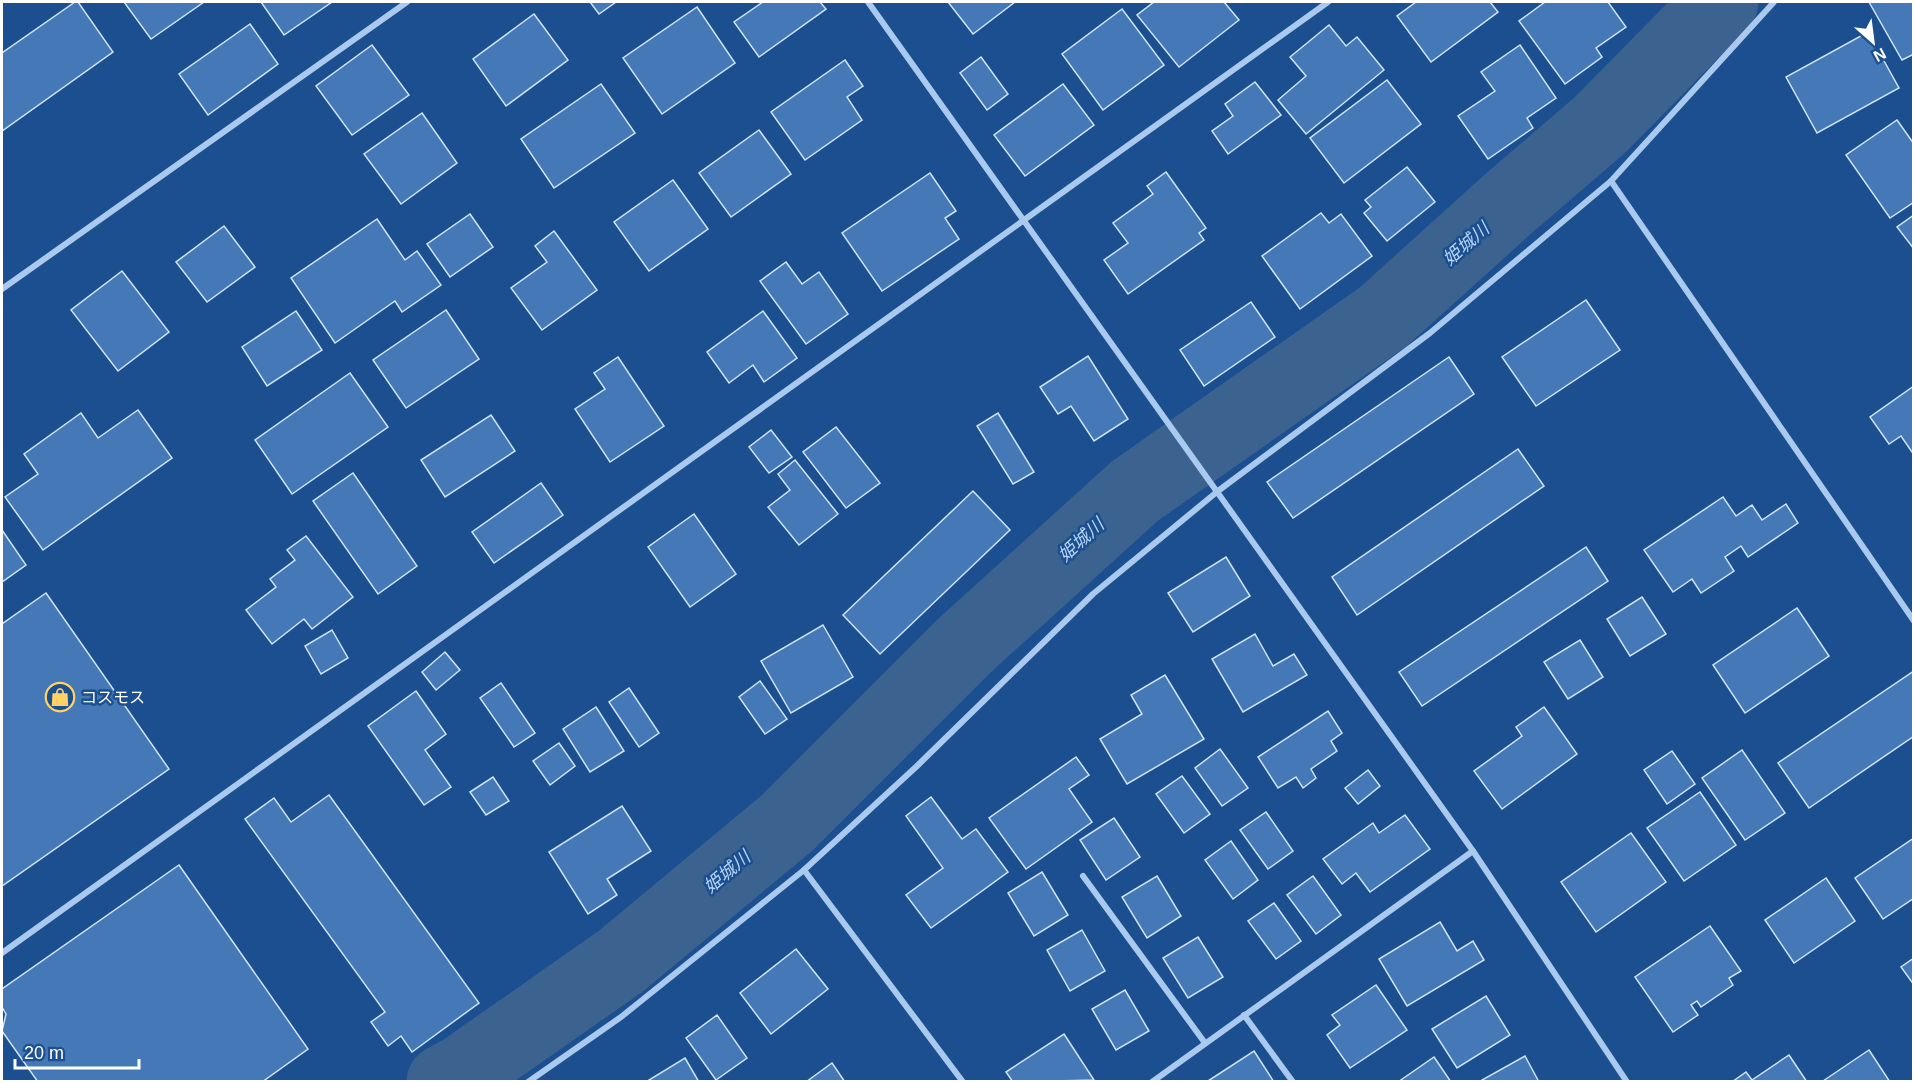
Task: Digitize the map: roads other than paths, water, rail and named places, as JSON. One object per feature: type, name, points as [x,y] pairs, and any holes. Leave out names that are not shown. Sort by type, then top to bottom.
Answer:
[{"type":"street","points":[[2,289],[407,2]]},
{"type":"street","points":[[868,2],[1473,851],[1627,1082]]},
{"type":"street","points":[[2,953],[1328,2]]},
{"type":"street","points":[[528,1082],[621,1017],[804,870],[916,766],[1093,594],[1218,491],[1430,333],[1611,181],[1774,2]]},
{"type":"street","points":[[1611,181],[1914,621]]},
{"type":"street","points":[[1152,1082],[1473,851]]},
{"type":"street","points":[[804,870],[963,1082]]},
{"type":"street","points":[[1083,876],[1205,1043]]},
{"type":"street","points":[[1244,1015],[1293,1082]]},
{"type":"waterway","name":"姫城川","points":[[444,1082],[464,1071],[621,961],[787,823],[965,645],[1135,491],[1383,317],[1600,125],[1721,2]]},
{"type":"place","name":"コスモス","points":[[60,697]]}]
